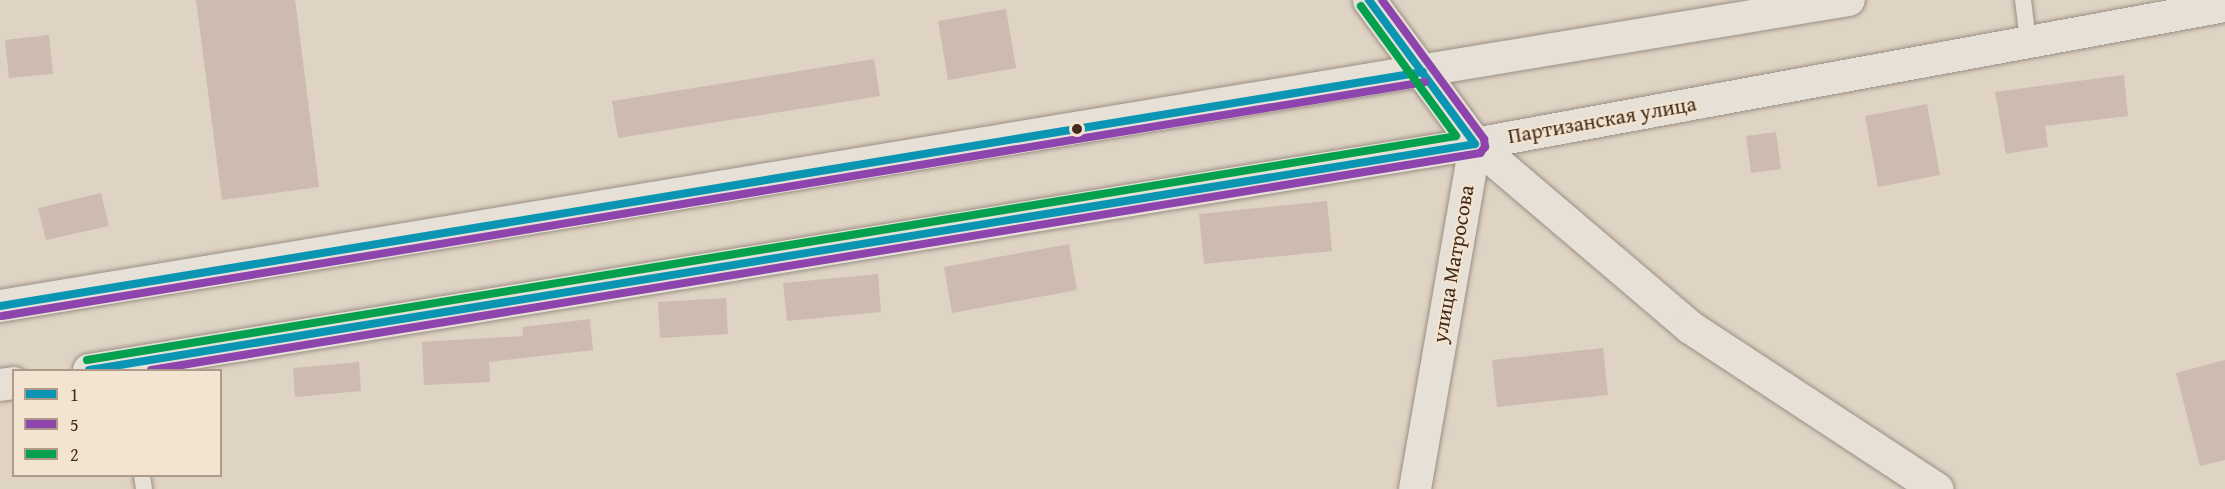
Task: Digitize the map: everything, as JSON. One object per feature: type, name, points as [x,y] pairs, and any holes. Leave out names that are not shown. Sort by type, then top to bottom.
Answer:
[{"type":"main road","points":[[1369,0],[1475,144],[1690,327],[1937,489]]},
{"type":"street","points":[[0,306],[1849,0]]},
{"type":"street","name":"Партизанская улица","points":[[108,369],[126,368],[1475,144],[2225,6]]},
{"type":"street","name":"улица Матросова","points":[[1415,489],[1475,144]]},
{"type":"lane","points":[[2023,0],[2028,41]]},
{"type":"building","points":[[196,0],[295,0],[319,187],[222,200]]},
{"type":"building","points":[[1006,9],[1016,68],[948,80],[938,21]]},
{"type":"building","points":[[49,35],[53,74],[9,78],[5,40]]},
{"type":"building","points":[[874,59],[880,96],[618,138],[612,101]]},
{"type":"building","points":[[2124,75],[2128,116],[2045,126],[2048,147],[2006,154],[1995,92]]},
{"type":"building","points":[[1927,104],[1940,175],[1878,187],[1865,116]]},
{"type":"building","points":[[1776,132],[1781,169],[1751,173],[1746,136]]},
{"type":"building","points":[[101,193],[109,226],[46,240],[38,208]]},
{"type":"building","points":[[1327,201],[1332,251],[1204,264],[1199,214]]},
{"type":"building","points":[[1069,244],[1077,290],[952,313],[944,267]]},
{"type":"building","points":[[878,274],[881,312],[787,321],[783,283]]},
{"type":"building","points":[[726,298],[728,334],[660,338],[658,302]]},
{"type":"building","points":[[590,319],[593,350],[489,362],[490,382],[424,385],[422,342],[523,336],[522,327]]},
{"type":"building","points":[[1603,348],[1608,395],[1497,407],[1492,360]]},
{"type":"building","points":[[2225,360],[2225,460],[2200,466],[2176,373]]},
{"type":"building","points":[[359,362],[361,391],[295,397],[293,368]]},
{"type":"transit line","name":"1","points":[[95,369],[1475,144],[1369,0]]},
{"type":"transit line","name":"5","points":[[157,369],[1480,153],[1485,147],[1484,139],[1382,0]]},
{"type":"transit line","name":"2","points":[[87,360],[1456,136],[1361,6]]},
{"type":"transit line","name":"1","points":[[0,306],[1423,72]]},
{"type":"transit line","name":"5","points":[[2,316],[1425,82]]}]
